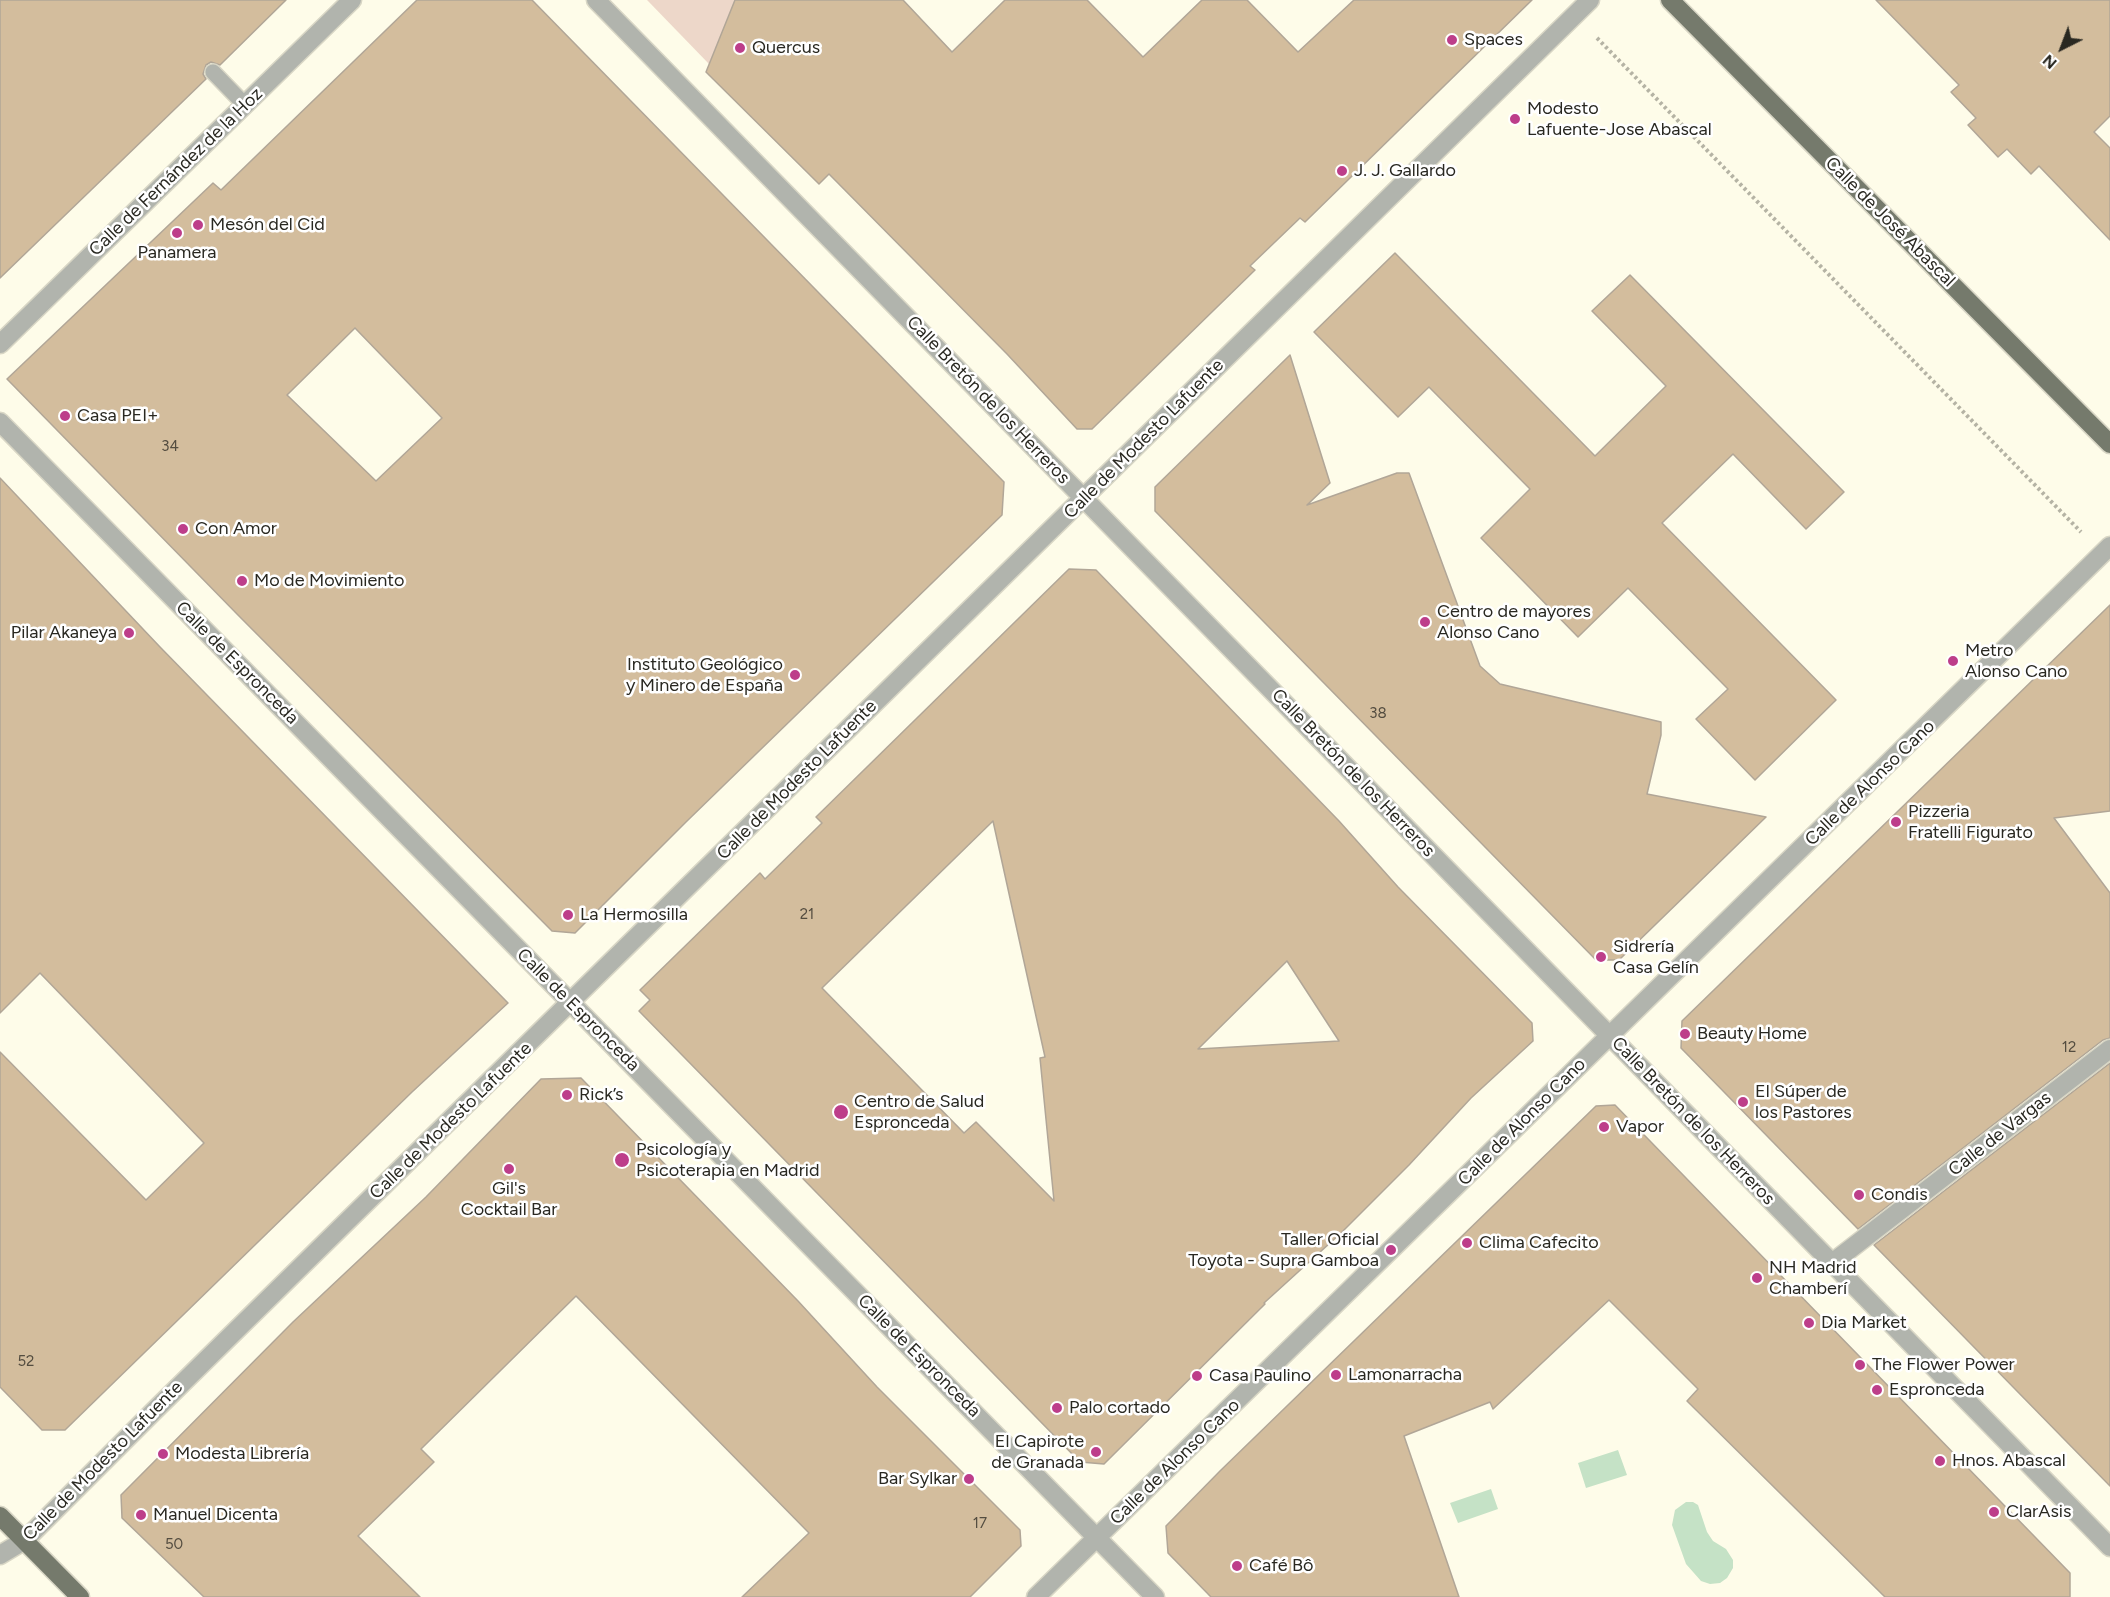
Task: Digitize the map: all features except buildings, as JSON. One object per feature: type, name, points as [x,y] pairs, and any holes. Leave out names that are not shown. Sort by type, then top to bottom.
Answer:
[{"type":"main road","name":"Calle de José Abascal","points":[[1670,0],[2110,444]]},
{"type":"main road","points":[[0,1515],[80,1597]]},
{"type":"street","name":"Calle de Fernández de la Hoz","points":[[0,344],[352,0]]},
{"type":"street","name":"Calle Bretón de los Herreros","points":[[596,0],[2110,1547]]},
{"type":"street","name":"Calle de Modesto Lafuente","points":[[0,1555],[25,1540],[1590,0]]},
{"type":"street","name":"Calle de Espronceda","points":[[0,422],[1155,1597]]},
{"type":"street","name":"Calle de Alonso Cano","points":[[1036,1597],[1564,1082],[1609,1035],[1664,985],[2110,546]]},
{"type":"street","name":"Calle de Vargas","points":[[1832,1263],[2110,1049]]},
{"type":"lane","points":[[213,72],[245,105]]},
{"type":"path","points":[[1597,38],[2082,533]]},
{"type":"shaded area","points":[[647,0],[735,0],[709,64]]},
{"type":"shaded area","points":[[1618,1450],[1627,1475],[1586,1488],[1578,1463]]},
{"type":"shaded area","points":[[1491,1489],[1498,1509],[1458,1523],[1450,1503]]},
{"type":"shaded area","points":[[1686,1502],[1698,1505],[1707,1532],[1713,1541],[1726,1549],[1733,1560],[1733,1568],[1727,1578],[1720,1583],[1710,1584],[1701,1581],[1686,1564],[1672,1525],[1675,1510]]},
{"type":"place","name":"Spaces","points":[[1452,40]]},
{"type":"place","name":"Quercus","points":[[740,48]]},
{"type":"place","name":"Modesto Lafuente-Jose Abascal","points":[[1515,119]]},
{"type":"place","name":"J. J. Gallardo","points":[[1342,171]]},
{"type":"place","name":"Mesón del Cid","points":[[198,225]]},
{"type":"place","name":"Panamera","points":[[177,233]]},
{"type":"place","name":"Casa PEI+","points":[[65,416]]},
{"type":"place","name":"Con Amor","points":[[183,529]]},
{"type":"place","name":"Mo de Movimiento","points":[[242,581]]},
{"type":"place","name":"Centro de mayores Alonso Cano","points":[[1425,622]]},
{"type":"place","name":"Pilar Akaneya","points":[[129,633]]},
{"type":"place","name":"Metro Alonso Cano","points":[[1953,661]]},
{"type":"place","name":"Instituto Geológico y Minero de España","points":[[795,675]]},
{"type":"place","name":"Pizzeria Fratelli Figurato","points":[[1896,822]]},
{"type":"place","name":"La Hermosilla","points":[[568,915]]},
{"type":"place","name":"Sidrería Casa Gelín","points":[[1601,957]]},
{"type":"place","name":"Beauty Home","points":[[1685,1034]]},
{"type":"place","name":"Rick’s","points":[[567,1095]]},
{"type":"place","name":"El Súper de los Pastores","points":[[1743,1102]]},
{"type":"place","name":"Centro de Salud Espronceda","points":[[841,1112]]},
{"type":"place","name":"Vapor","points":[[1604,1127]]},
{"type":"place","name":"Psicología y Psicoterapia en Madrid","points":[[622,1160]]},
{"type":"place","name":"Gil's Cocktail Bar","points":[[509,1169]]},
{"type":"place","name":"Condis","points":[[1859,1195]]},
{"type":"place","name":"Clima Cafecito","points":[[1467,1243]]},
{"type":"place","name":"Taller Oficial Toyota - Supra Gamboa","points":[[1391,1250]]},
{"type":"place","name":"NH Madrid Chamberí","points":[[1757,1278]]},
{"type":"place","name":"Dia Market","points":[[1809,1323]]},
{"type":"place","name":"The Flower Power","points":[[1860,1365]]},
{"type":"place","name":"Lamonarracha","points":[[1336,1375]]},
{"type":"place","name":"Casa Paulino","points":[[1197,1376]]},
{"type":"place","name":"Espronceda","points":[[1877,1390]]},
{"type":"place","name":"Palo cortado","points":[[1057,1408]]},
{"type":"place","name":"El Capirote de Granada","points":[[1096,1452]]},
{"type":"place","name":"Modesta Librería","points":[[163,1454]]},
{"type":"place","name":"Hnos. Abascal","points":[[1940,1461]]},
{"type":"place","name":"Bar Sylkar","points":[[969,1479]]},
{"type":"place","name":"ClarAsis","points":[[1994,1512]]},
{"type":"place","name":"Manuel Dicenta","points":[[141,1515]]},
{"type":"place","name":"Café Bô","points":[[1237,1566]]}]
